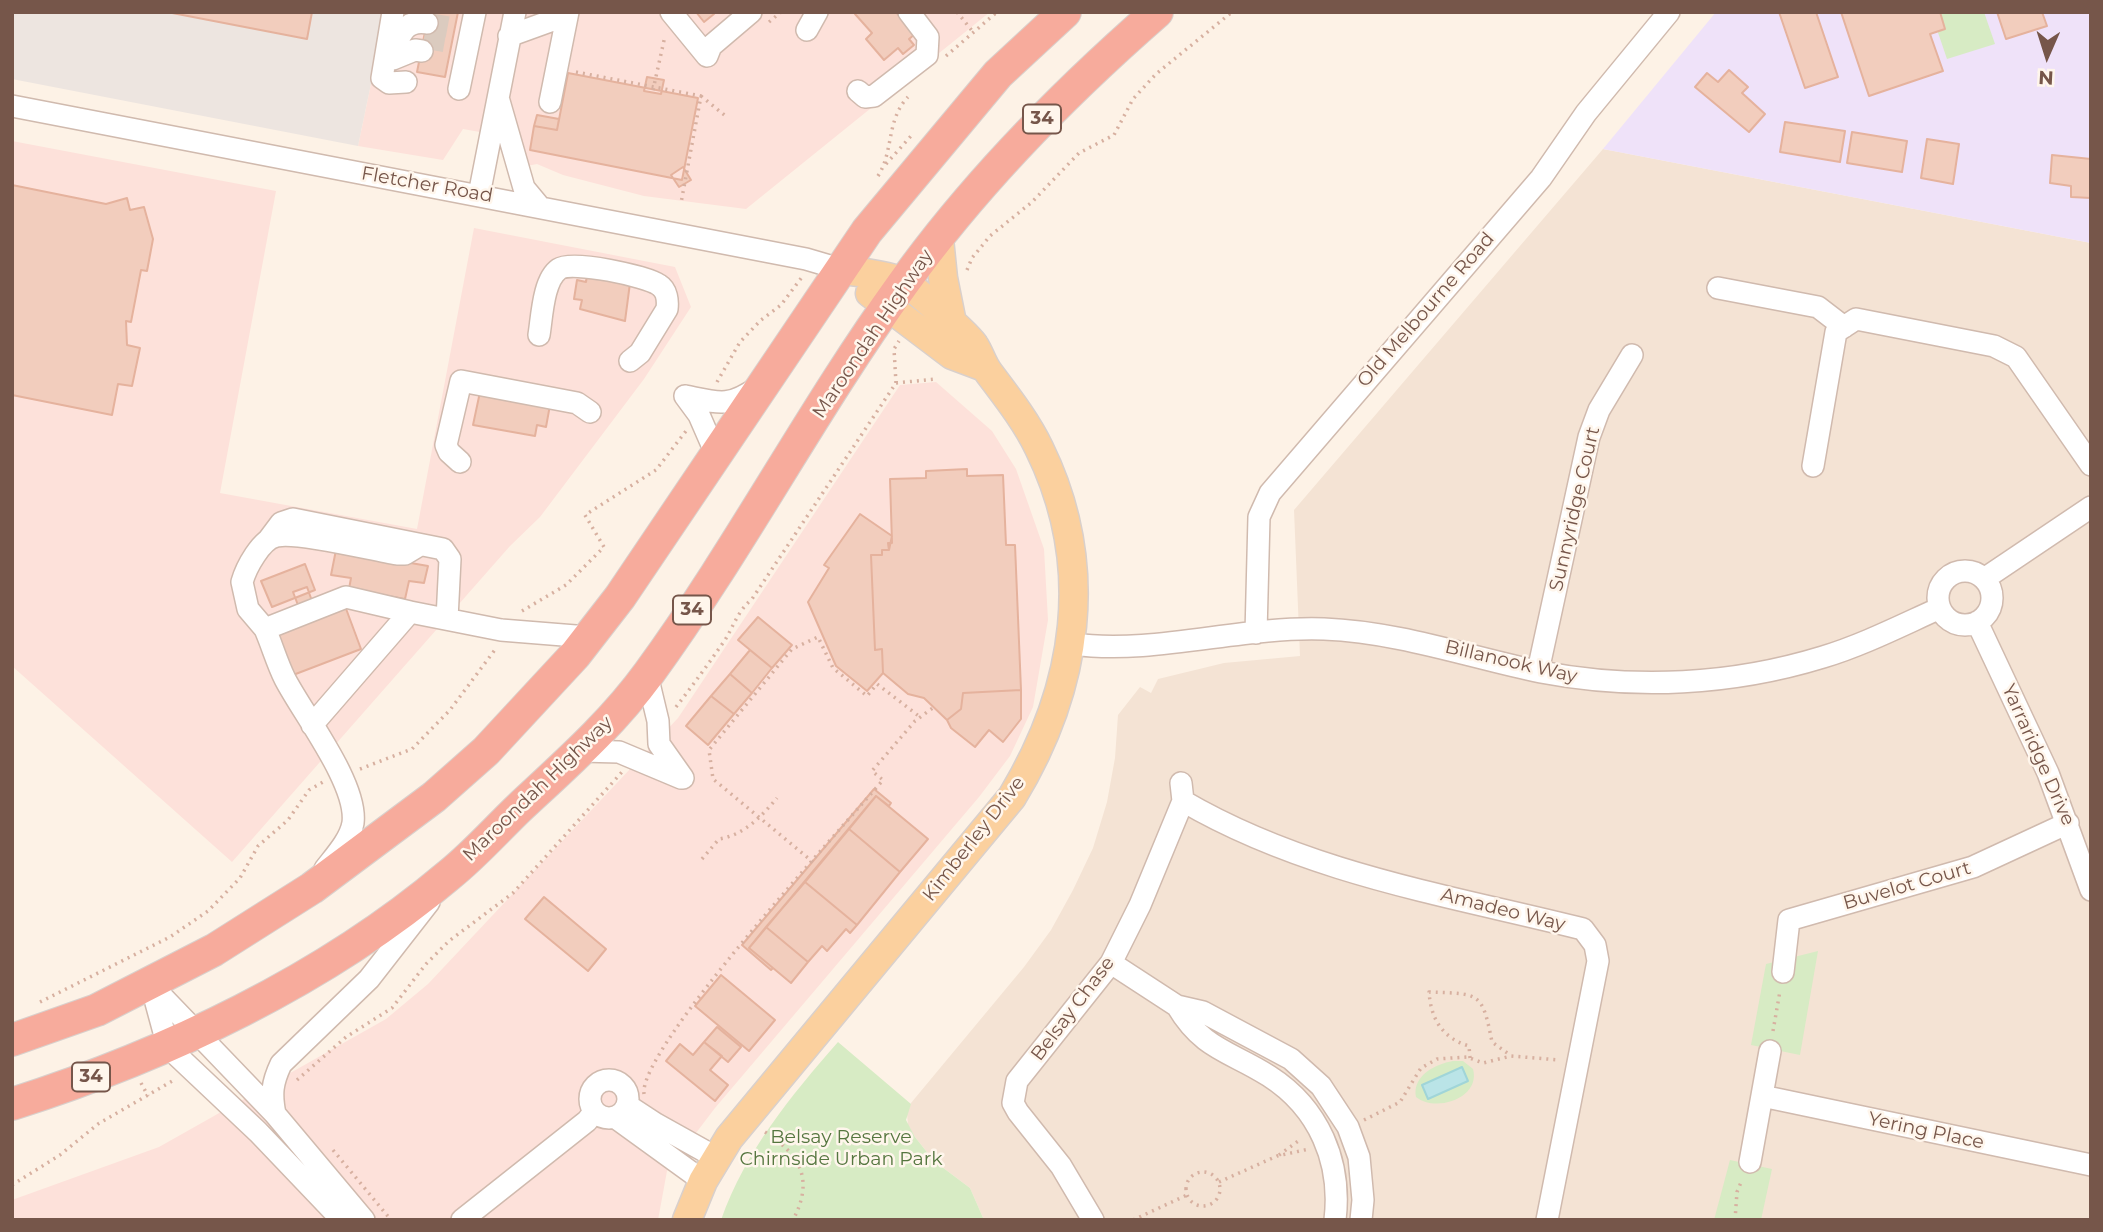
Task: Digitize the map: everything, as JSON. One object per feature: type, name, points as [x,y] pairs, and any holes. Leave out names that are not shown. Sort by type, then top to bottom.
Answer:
[{"type":"highway","points":[[12,1040],[88,1014],[151,985],[312,888],[434,797],[486,751],[551,683],[620,597],[812,312],[827,265],[875,222],[998,74],[1065,12]]},
{"type":"highway","name":"Maroondah Highway","points":[[12,1104],[179,1058],[198,1032],[362,939],[449,875],[581,751],[647,675],[881,341],[896,294],[1015,147],[1079,80],[1157,12]]},
{"type":"main road","points":[[939,239],[952,323]]},
{"type":"main road","name":"Kimberley Drive","points":[[687,1220],[710,1169],[729,1139],[817,1029],[1012,797],[1033,762],[1051,720],[1072,644],[1074,586],[1057,490],[1039,447],[1014,406],[984,367],[974,344],[952,323],[896,294],[827,265]]},
{"type":"main road","name":"Kimberley Drive","points":[[896,294],[952,355],[984,367]]},
{"type":"street","points":[[480,195],[515,12]]},
{"type":"street","points":[[673,15],[707,56],[711,46],[751,12]]},
{"type":"street","points":[[858,92],[865,97],[874,96],[927,55],[928,37],[909,12]]},
{"type":"street","name":"Old Melbourne Road","points":[[1256,633],[1259,517],[1270,493],[1524,198],[1586,113],[1669,12]]},
{"type":"street","points":[[394,13],[382,78],[389,83],[406,82],[394,76],[395,52],[403,29],[420,22],[424,37],[415,50],[395,52]]},
{"type":"street","points":[[509,36],[568,14]]},
{"type":"street","points":[[550,102],[568,14]]},
{"type":"street","points":[[459,89],[463,35]]},
{"type":"street","points":[[498,95],[524,188],[538,206]]},
{"type":"street","name":"Fletcher Road","points":[[12,106],[538,206],[827,265]]},
{"type":"street","points":[[539,335],[550,278],[560,267],[572,265],[602,269],[659,284],[664,290],[667,309],[640,353],[630,361]]},
{"type":"street","points":[[1718,288],[1818,307],[1844,327]]},
{"type":"street","points":[[1814,466],[1836,332],[1856,318],[1994,346],[2016,358],[2091,466]]},
{"type":"street","name":"Sunnyridge Court","points":[[1538,671],[1589,437],[1599,410],[1632,355]]},
{"type":"street","points":[[460,463],[449,452],[446,444],[461,381],[577,403],[590,412]]},
{"type":"street","points":[[716,454],[705,408],[738,401],[767,381]]},
{"type":"street","points":[[1984,579],[2091,507]]},
{"type":"street","points":[[312,888],[349,836],[352,825],[351,805],[330,751],[284,677],[265,629],[248,609],[242,582],[269,539],[277,536],[298,537],[397,554],[405,554],[420,545],[449,553],[451,572],[447,619]]},
{"type":"street","points":[[1968,571],[1984,579],[1989,586],[1992,603],[1989,611],[1977,622],[1968,625],[1951,621],[1940,608],[1939,590],[1951,575],[1968,571]]},
{"type":"street","points":[[265,629],[346,597],[501,630],[588,636]]},
{"type":"street","name":"Billanook Way","points":[[1072,644],[1112,649],[1147,647],[1256,633],[1322,629],[1375,634],[1538,671],[1623,682],[1713,680],[1759,673],[1825,656],[1940,608]]},
{"type":"street","points":[[312,725],[410,612]]},
{"type":"street","name":"Yarraridge Drive","points":[[1977,622],[2025,720],[2068,823],[2091,890]]},
{"type":"street","points":[[581,751],[619,752],[683,778],[659,744],[658,721],[647,675]]},
{"type":"street","name":"Belsay Chase","points":[[1093,1220],[1061,1166],[1018,1112],[1014,1092],[1017,1081],[1111,963],[1140,905],[1182,792]]},
{"type":"street","name":"Amadeo Way","points":[[1182,792],[1258,840],[1308,860],[1583,929],[1590,937],[1598,961],[1547,1220]]},
{"type":"street","name":"Buvelot Court","points":[[1783,972],[1789,920],[1973,867],[2068,823]]},
{"type":"street","points":[[275,1114],[271,1096],[273,1081],[281,1064],[369,979],[449,875]]},
{"type":"street","points":[[1111,963],[1177,1006],[1203,1012],[1292,1059],[1321,1086],[1348,1127],[1359,1157],[1363,1200],[1361,1220]]},
{"type":"street","points":[[151,985],[275,1114],[364,1220]]},
{"type":"street","points":[[151,985],[179,1058],[258,1132],[342,1220]]},
{"type":"street","points":[[1177,1006],[1191,1029],[1206,1042],[1271,1077],[1292,1094],[1322,1134],[1336,1180],[1335,1220]]},
{"type":"street","points":[[1750,1162],[1770,1051]]},
{"type":"street","points":[[628,1112],[604,1118],[594,1112],[590,1094],[596,1085],[614,1081],[623,1087],[628,1112],[710,1169]]},
{"type":"street","name":"Yering Place","points":[[1762,1096],[2091,1165]]},
{"type":"street","points":[[463,1220],[587,1121],[594,1112]]},
{"type":"path","points":[[957,12],[973,32]]},
{"type":"path","points":[[944,59],[997,12]]},
{"type":"path","points":[[945,290],[960,288],[972,258],[990,236],[1032,202],[1079,153],[1114,135],[1133,99],[1156,74],[1232,12]]},
{"type":"path","points":[[654,88],[667,26],[673,15]]},
{"type":"path","points":[[571,71],[701,96],[728,118]]},
{"type":"path","points":[[886,164],[890,130],[898,108],[916,88]]},
{"type":"path","points":[[681,203],[701,96]]},
{"type":"path","points":[[874,183],[886,164],[915,132]]},
{"type":"path","points":[[522,611],[566,585],[604,547],[585,515],[635,484],[664,461],[705,408],[740,342],[761,320],[827,265]]},
{"type":"path","points":[[781,306],[812,312]]},
{"type":"path","points":[[896,383],[936,379]]},
{"type":"path","points":[[35,1004],[80,985],[170,937],[208,911],[240,878],[258,846],[288,820],[309,790],[339,774],[373,766],[412,749],[471,682],[500,643],[501,630]]},
{"type":"path","points":[[813,862],[713,779],[709,750],[792,649],[818,637],[833,668],[867,696],[877,684],[920,718]]},
{"type":"path","points":[[628,1112],[652,1105],[643,1093],[645,1075],[675,1026],[722,965],[724,967],[883,780],[872,771],[920,718],[934,707]]},
{"type":"path","points":[[702,859],[719,838],[729,837],[760,818],[777,798]]},
{"type":"path","points":[[1770,1051],[1783,972]]},
{"type":"path","points":[[1470,1058],[1469,1046],[1448,1036],[1434,1018],[1429,992],[1465,994],[1481,1001],[1488,1015],[1492,1042],[1511,1056]]},
{"type":"path","points":[[1368,1119],[1400,1102],[1413,1080],[1429,1062],[1447,1056],[1470,1058],[1483,1063],[1511,1056],[1565,1060]]},
{"type":"path","points":[[12,1185],[60,1155],[179,1058]]},
{"type":"path","points":[[763,1130],[784,1144],[798,1164],[804,1200],[793,1220]]},
{"type":"path","points":[[1277,1156],[1321,1145],[1322,1134]]},
{"type":"path","points":[[1219,1182],[1322,1134]]},
{"type":"path","points":[[327,1143],[365,1185],[391,1220]]},
{"type":"path","points":[[1735,1220],[1737,1192],[1750,1162]]},
{"type":"path","points":[[1205,1172],[1219,1182],[1220,1193],[1210,1205],[1194,1204],[1187,1195],[1187,1184],[1194,1175],[1205,1172]]},
{"type":"path","points":[[1133,1220],[1187,1195]]},
{"type":"path","points":[[876,1220],[892,1220]]},
{"type":"shaded area","points":[[12,12],[386,12],[358,146],[12,79]]},
{"type":"shaded area","points":[[386,12],[990,12],[746,209],[644,196],[563,175],[537,164],[527,166],[519,139],[463,129],[443,160],[358,146]]},
{"type":"shaded area","points":[[1716,12],[2091,12],[2091,243],[1603,149]]},
{"type":"shaded area","points":[[12,141],[276,191],[220,493],[417,529],[474,228],[675,267],[691,307],[644,379],[540,517],[510,546],[232,862],[12,666]]},
{"type":"shaded area","points":[[1603,149],[2091,243],[2091,1220],[984,1220],[970,1188],[934,1161],[908,1125],[907,1114],[911,1103],[1024,967],[1051,930],[1073,890],[1093,848],[1107,802],[1115,758],[1118,715],[1140,687],[1151,693],[1158,679],[1224,663],[1300,656],[1294,510]]},
{"type":"shaded area","points":[[936,382],[992,431],[1016,469],[1044,549],[1048,620],[1033,707],[1010,756],[979,797],[715,1108],[667,1171],[658,1220],[12,1220],[12,1200],[159,1147],[386,1019],[428,984],[678,718],[900,385]]},
{"type":"green space","points":[[1931,12],[1984,12],[1995,44],[1947,59]]},
{"type":"green space","points":[[1818,951],[1800,1055],[1751,1045],[1766,964]]},
{"type":"green space","name":"Belsay Reserve Chirnside Urban Park","points":[[838,1042],[911,1104],[906,1120],[915,1137],[934,1161],[970,1188],[984,1220],[721,1220],[756,1147],[786,1104]]},
{"type":"green space","points":[[1453,1061],[1463,1061],[1473,1069],[1474,1079],[1464,1095],[1445,1103],[1425,1102],[1416,1097],[1418,1083],[1426,1072]]},
{"type":"green space","points":[[1730,1160],[1772,1169],[1761,1220],[1714,1220]]},
{"type":"water","points":[[1462,1067],[1468,1081],[1428,1099],[1422,1085]]},
{"type":"building","points":[[167,12],[312,12],[307,39]]},
{"type":"building","points":[[429,12],[458,12],[445,77],[417,72]]},
{"type":"building","points":[[696,12],[712,12],[714,14],[704,22]]},
{"type":"building","points":[[896,12],[915,34],[909,39],[914,45],[903,54],[898,48],[884,60],[866,39],[872,33],[855,14]]},
{"type":"building","points":[[1779,12],[1816,12],[1838,77],[1805,88]]},
{"type":"building","points":[[1841,12],[1940,12],[1945,29],[1930,34],[1943,71],[1869,96]]},
{"type":"building","points":[[1997,12],[2042,12],[2047,26],[2006,39]]},
{"type":"building","points":[[1729,70],[1748,87],[1742,93],[1765,114],[1749,132],[1695,87],[1707,73],[1718,82]]},
{"type":"building","points":[[568,73],[698,98],[682,180],[530,150],[534,126],[557,130]]},
{"type":"building","points":[[647,77],[664,80],[661,94],[644,91]]},
{"type":"building","points":[[537,115],[559,119],[557,130],[534,126]]},
{"type":"building","points":[[1785,122],[1845,131],[1840,162],[1780,152]]},
{"type":"building","points":[[1852,132],[1907,141],[1902,172],[1847,163]]},
{"type":"building","points":[[1927,139],[1959,144],[1953,184],[1921,178]]},
{"type":"building","points":[[2052,155],[2091,159],[2091,198],[2071,197],[2071,186],[2050,183]]},
{"type":"building","points":[[683,167],[691,180],[679,187],[671,175]]},
{"type":"building","points":[[12,185],[106,204],[127,198],[130,210],[144,207],[153,239],[147,271],[141,270],[131,322],[126,321],[127,345],[140,348],[132,386],[118,384],[112,415],[12,395]]},
{"type":"building","points":[[587,275],[630,283],[625,321],[580,309],[582,300],[574,299],[577,280],[586,282]]},
{"type":"building","points":[[480,392],[550,405],[546,427],[537,425],[535,436],[473,425]]},
{"type":"building","points":[[967,469],[967,476],[1003,475],[1006,545],[1015,545],[1021,690],[963,693],[961,709],[947,720],[924,698],[908,694],[883,673],[882,649],[875,650],[871,555],[882,555],[882,550],[889,550],[888,543],[892,543],[890,479],[926,478],[926,471]]},
{"type":"building","points":[[860,514],[892,536],[889,550],[882,550],[882,555],[871,555],[875,650],[882,649],[883,673],[867,691],[836,666],[808,602],[829,568],[824,565]]},
{"type":"building","points":[[336,550],[428,566],[424,583],[409,581],[405,599],[349,589],[351,578],[331,575]]},
{"type":"building","points":[[305,564],[315,590],[272,607],[261,581]]},
{"type":"building","points":[[307,587],[317,615],[345,606],[361,649],[293,675],[277,631],[304,621],[293,592]]},
{"type":"building","points":[[758,617],[792,645],[772,668],[738,640]]},
{"type":"building","points":[[750,650],[772,668],[752,693],[730,674]]},
{"type":"building","points":[[730,674],[752,693],[734,714],[711,696]]},
{"type":"building","points":[[1021,690],[1021,719],[1003,742],[989,730],[975,747],[951,728],[947,720],[961,709],[963,693]]},
{"type":"building","points":[[711,696],[734,714],[708,745],[686,726]]},
{"type":"building","points":[[874,789],[891,803],[889,806],[876,796],[749,948],[773,968],[771,970],[742,945]]},
{"type":"building","points":[[876,796],[928,839],[900,872],[849,829]]},
{"type":"building","points":[[849,829],[900,872],[857,925],[805,882]]},
{"type":"building","points":[[805,882],[857,925],[850,933],[846,929],[827,951],[822,946],[808,962],[766,927]]},
{"type":"building","points":[[544,897],[606,949],[588,971],[525,919]]},
{"type":"building","points":[[766,927],[808,962],[791,983],[749,948]]},
{"type":"building","points":[[721,975],[775,1020],[749,1051],[695,1006]]},
{"type":"building","points":[[717,1027],[741,1047],[728,1062],[704,1042]]},
{"type":"building","points":[[704,1042],[722,1056],[710,1070],[728,1085],[715,1101],[666,1061],[680,1044],[693,1055]]},
{"type":"tunnel","points":[[427,23],[454,28]]},
{"type":"tunnel","points":[[424,38],[452,43]]}]
